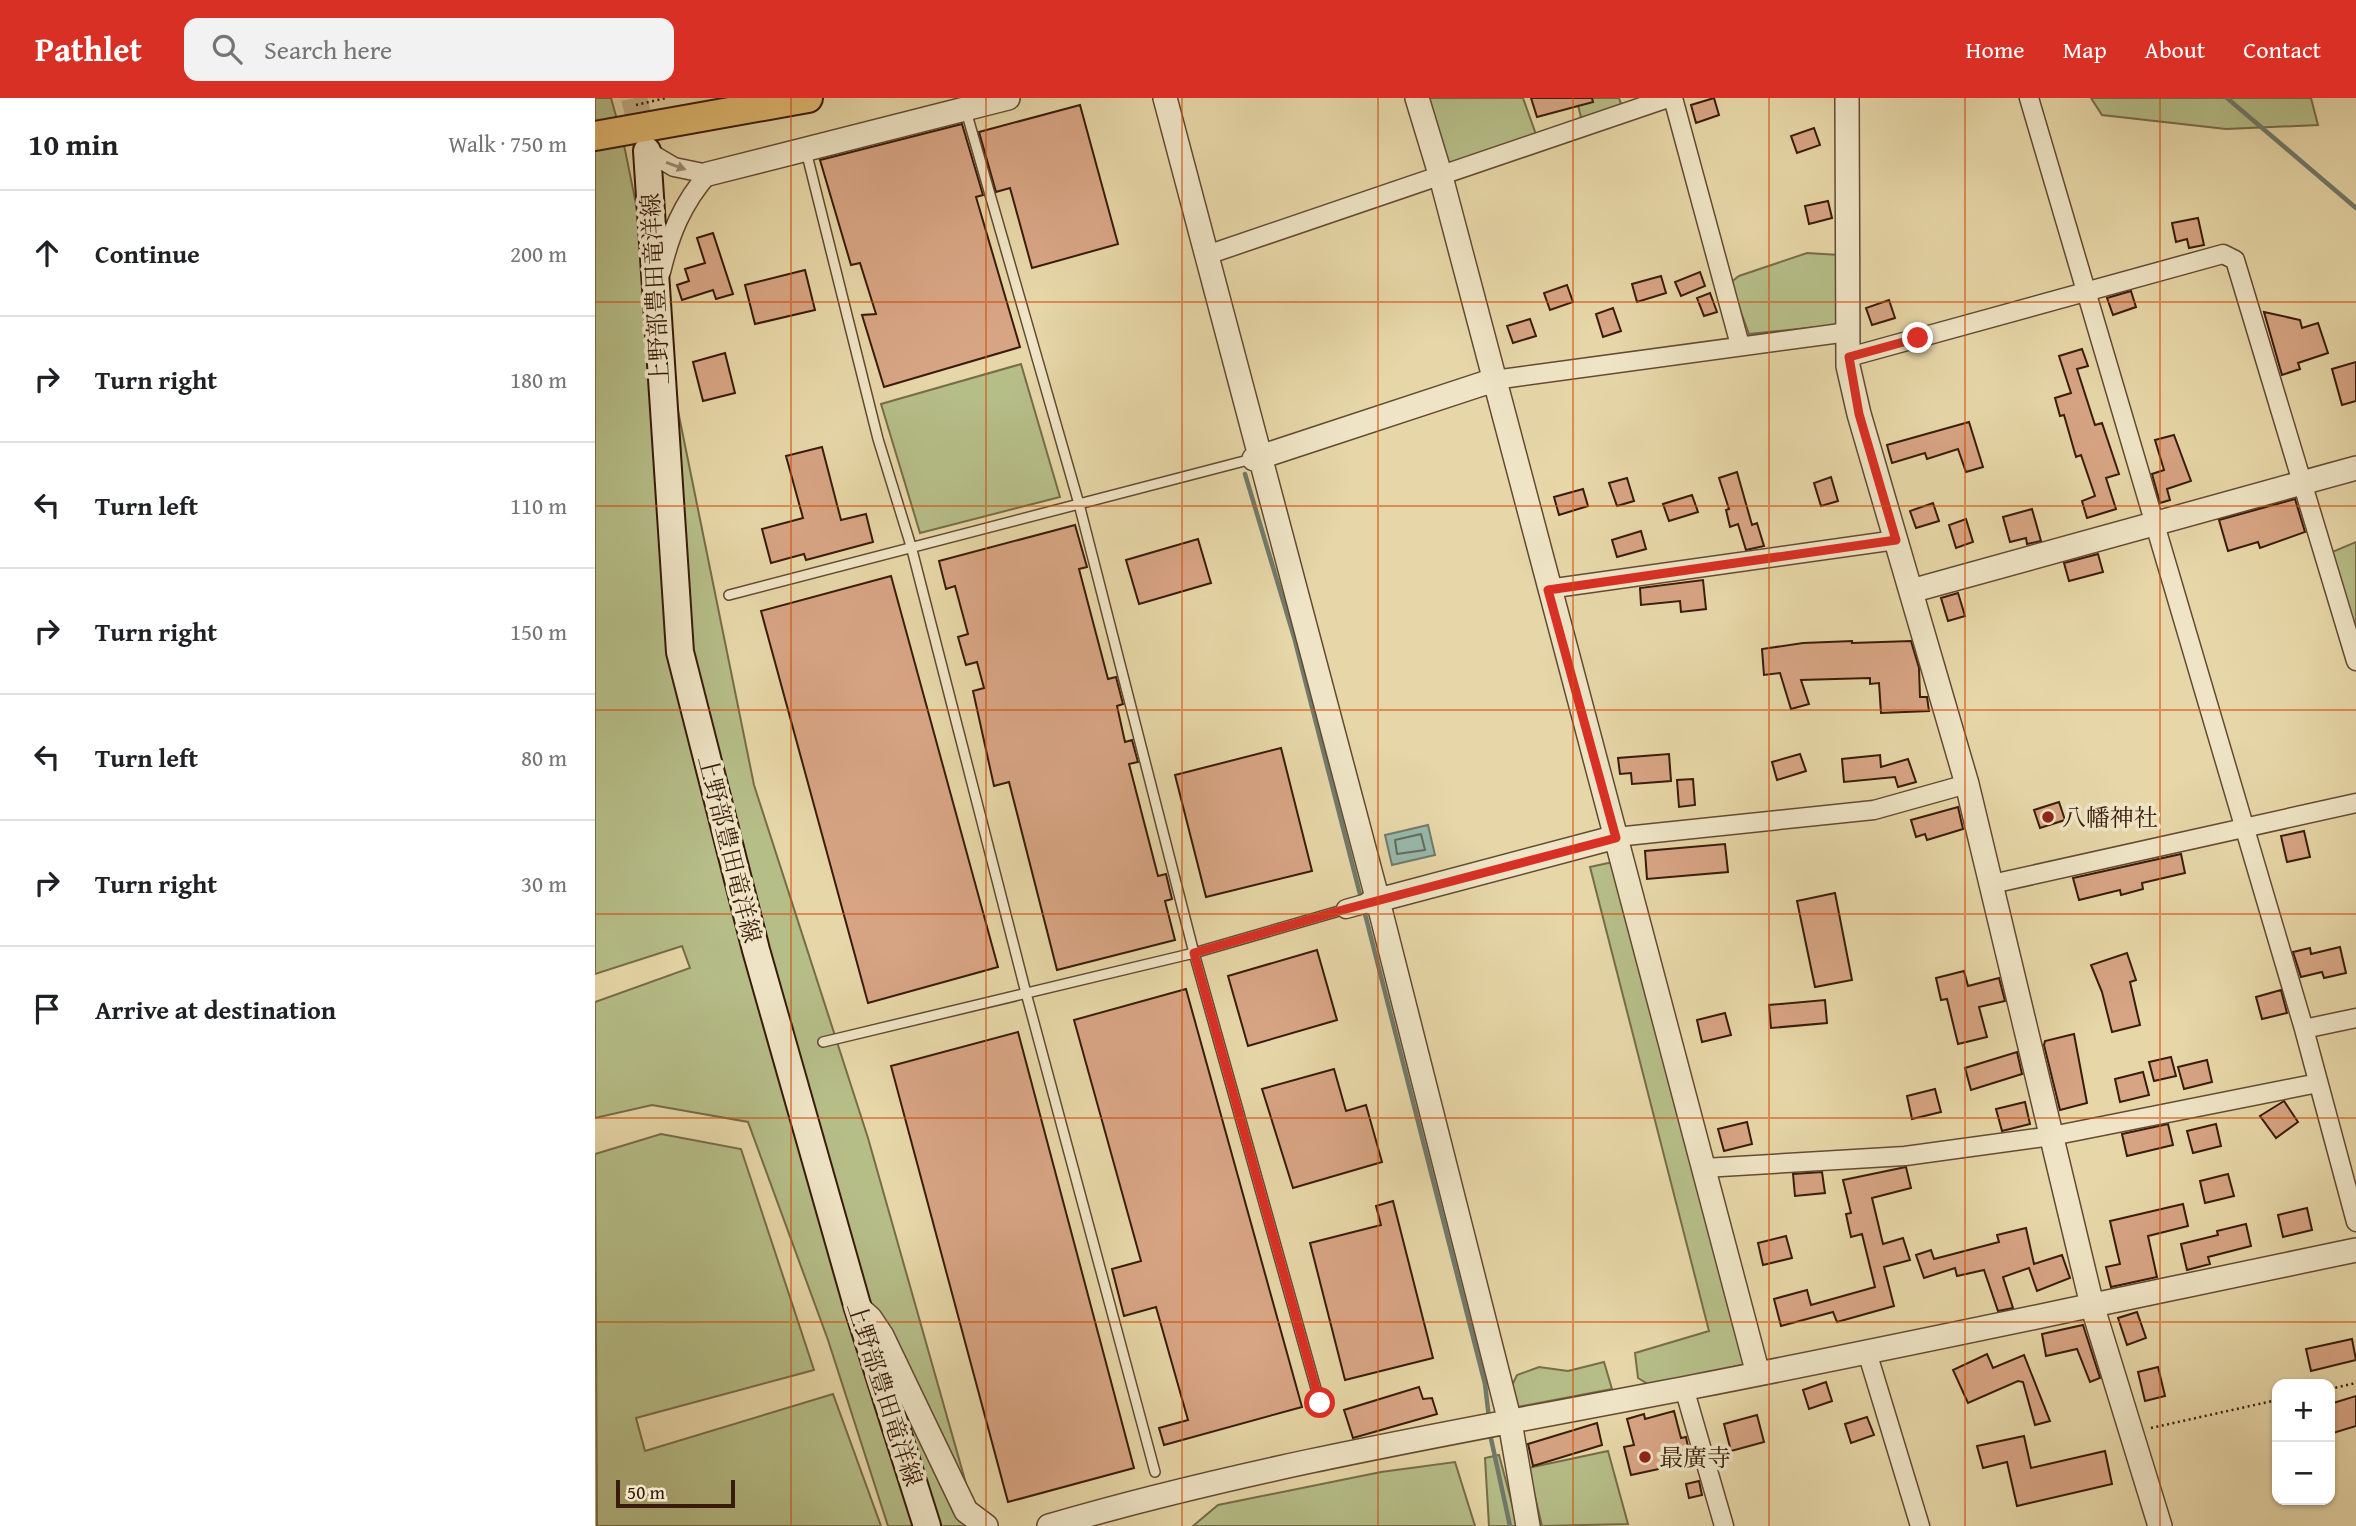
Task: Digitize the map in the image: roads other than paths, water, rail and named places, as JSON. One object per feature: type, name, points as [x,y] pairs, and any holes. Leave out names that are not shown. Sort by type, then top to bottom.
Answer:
[{"type":"main road","points":[[595,136],[809,98]]},
{"type":"main road","name":"上野部豊田竜洋線","points":[[647,150],[654,299],[680,652],[755,950],[857,1305],[927,1526]]},
{"type":"street","points":[[647,150],[674,167],[708,174],[966,111],[1008,98]]},
{"type":"street","points":[[1165,98],[1375,901],[1506,1423],[1528,1526]]},
{"type":"street","points":[[1417,98],[1441,177],[1548,590],[1758,1374]]},
{"type":"street","points":[[1207,255],[1671,98],[1740,345]]},
{"type":"street","points":[[1847,98],[1848,332],[1849,357],[1859,414],[1966,784],[2092,1305],[2159,1526]]},
{"type":"street","points":[[2029,98],[2304,1029],[2356,1222]]},
{"type":"street","points":[[654,299],[670,236],[687,200],[708,174]]},
{"type":"street","points":[[1849,357],[2223,254],[2235,260],[2356,661]]},
{"type":"street","points":[[1257,458],[1494,380],[1848,332]]},
{"type":"street","points":[[1911,591],[2356,468]]},
{"type":"street","points":[[1548,590],[1896,540]]},
{"type":"street","points":[[1346,909],[1616,838],[1874,810],[1966,784]]},
{"type":"street","points":[[1992,884],[2356,803]]},
{"type":"street","points":[[2304,1029],[2356,1018]]},
{"type":"street","points":[[1704,1168],[1906,1156],[2052,1136],[2318,1083]]},
{"type":"street","points":[[1049,1526],[1132,1502],[1468,1430],[1867,1352],[2356,1250]]},
{"type":"street","points":[[857,1305],[882,1336],[966,1511],[986,1526]]},
{"type":"street","points":[[1867,1352],[1920,1526]]},
{"type":"street","points":[[1684,1388],[1724,1526]]},
{"type":"lane","points":[[966,111],[1079,504],[1194,953],[1320,1403]]},
{"type":"lane","points":[[806,151],[878,439],[911,546],[1026,993],[1155,1472]]},
{"type":"lane","points":[[729,595],[1257,458]]},
{"type":"lane","points":[[823,1042],[1194,953],[1346,909]]},
{"type":"water","points":[[1428,825],[1435,855],[1392,865],[1385,835]]},
{"type":"waterway","points":[[2227,98],[2356,208]]},
{"type":"waterway","points":[[1245,474],[1294,637],[1362,902]]},
{"type":"waterway","points":[[1364,910],[1485,1384],[1489,1418]]},
{"type":"waterway","points":[[1490,1434],[1510,1526]]},
{"type":"tunnel","points":[[634,98],[646,147]]},
{"type":"place","name":"八幡神社","points":[[2048,817]]},
{"type":"place","name":"最廣寺","points":[[1645,1457]]}]
